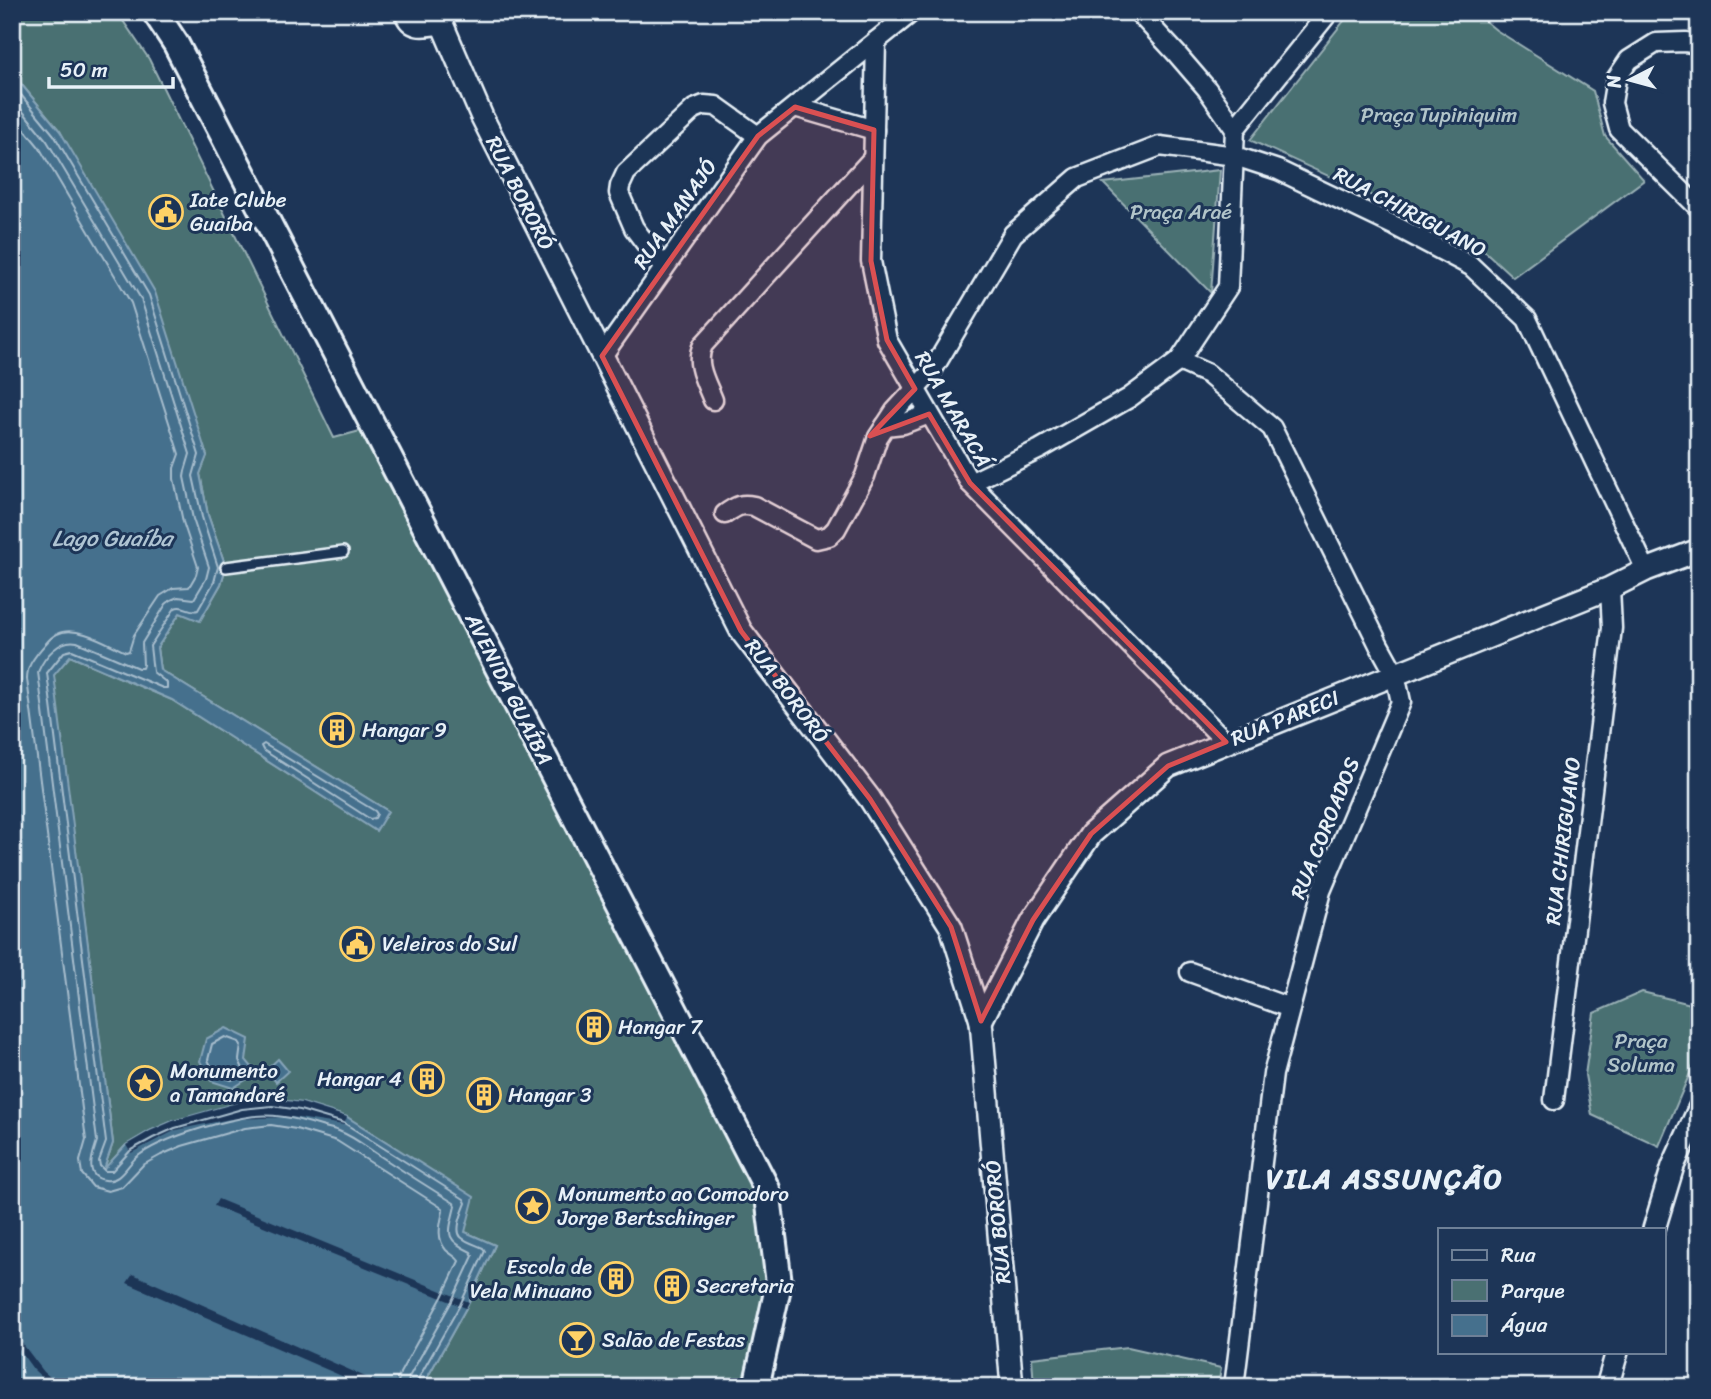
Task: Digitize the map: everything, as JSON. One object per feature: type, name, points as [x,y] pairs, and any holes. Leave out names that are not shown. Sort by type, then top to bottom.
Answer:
[{"type":"main road","name":"AVENIDA GUAÍBA","points":[[155,12],[181,55],[767,1189],[779,1283],[756,1387]]},
{"type":"street","name":"RUA MANAJÓ","points":[[602,356],[758,136],[912,12]]},
{"type":"street","points":[[1138,12],[1207,89],[1235,129]]},
{"type":"street","points":[[970,483],[1040,449],[1129,398],[1179,361],[1228,287],[1235,129],[1329,12]]},
{"type":"street","points":[[405,15],[412,24],[421,28],[442,18]]},
{"type":"street","name":"RUA BORORÓ","points":[[442,18],[482,117],[741,631],[870,799],[951,927],[981,1021],[1012,1387]]},
{"type":"street","name":"RUA MARACÁ","points":[[876,41],[870,261],[887,340],[970,483],[1226,742]]},
{"type":"street","points":[[1699,44],[1656,43],[1629,60],[1616,79],[1612,103],[1619,129],[1699,208]]},
{"type":"street","points":[[664,268],[635,228],[619,194],[626,173],[694,109],[704,105],[716,107],[758,136]]},
{"type":"street","points":[[795,107],[874,130]]},
{"type":"street","points":[[725,514],[739,505],[754,506],[816,539],[829,536],[836,529],[865,476],[878,437],[895,411],[932,371],[1013,234],[1077,178],[1160,146],[1234,156]]},
{"type":"street","name":"RUA CHIRIGUANO","points":[[1234,156],[1290,175],[1471,265],[1527,319],[1646,570]]},
{"type":"street","points":[[713,400],[699,362],[698,354],[703,345],[873,158]]},
{"type":"street","name":"RUA COROADOS","points":[[1179,361],[1208,374],[1272,428],[1395,674],[1401,702],[1321,891],[1273,1074],[1234,1387]]},
{"type":"street","points":[[885,426],[903,424],[929,414]]},
{"type":"street","name":"RUA PARECI","points":[[981,1021],[1033,920],[1091,834],[1168,765],[1699,550]]},
{"type":"street","name":"RUA CHIRIGUANO","points":[[1554,1100],[1612,628],[1610,588]]},
{"type":"street","points":[[1190,972],[1290,1008]]},
{"type":"street","points":[[1654,1228],[1673,1166],[1699,1109]]},
{"type":"street","points":[[1607,1387],[1616,1354]]},
{"type":"lane","points":[[226,567],[343,552]]},
{"type":"highlighted area","points":[[795,107],[874,130],[871,261],[887,340],[915,389],[870,436],[929,414],[970,483],[1226,742],[1168,766],[1091,834],[1033,920],[981,1021],[951,927],[870,799],[741,631],[602,356],[758,136]]},
{"type":"green space","name":"Veleiros do Sul","points":[[12,12],[117,12],[149,59],[334,438],[360,431],[756,1191],[766,1281],[742,1387],[422,1387],[466,1308],[495,1245],[465,1232],[347,1117],[302,1103],[271,1099],[173,1121],[126,1145],[103,1171],[113,1143],[53,675],[70,656],[172,700],[375,830],[388,811],[160,670],[157,648],[180,613],[200,620],[221,584],[226,567],[208,515],[200,474],[207,455],[60,131],[12,73]]},
{"type":"green space","name":"Praça Tupiniquim","points":[[1351,12],[1474,12],[1496,30],[1593,91],[1605,136],[1644,180],[1513,277],[1477,244],[1250,140]]},
{"type":"green space","name":"Praça Araé","points":[[1220,170],[1211,293],[1103,183]]},
{"type":"green space","name":"Praça Soluma","points":[[1642,992],[1699,1006],[1699,1052],[1659,1146],[1592,1115],[1585,1075],[1594,1013]]},
{"type":"green space","points":[[1128,1347],[1221,1368],[1218,1387],[1034,1387],[1032,1358]]},
{"type":"water","name":"Lago Guaíba","points":[[12,73],[60,131],[155,292],[207,456],[200,474],[208,515],[226,567],[221,584],[200,621],[180,613],[157,648],[160,670],[388,811],[376,831],[172,700],[70,656],[54,675],[113,1143],[104,1169],[126,1145],[173,1121],[240,1102],[271,1099],[302,1103],[347,1117],[474,1197],[465,1232],[495,1245],[466,1308],[422,1387],[12,1387]]},
{"type":"water","points":[[226,1028],[249,1039],[246,1060],[257,1073],[233,1088],[211,1081],[200,1061],[206,1039]]},
{"type":"water","points":[[278,1059],[288,1071],[276,1082],[266,1070]]},
{"type":"pier","points":[[271,1099],[302,1103],[347,1117],[344,1125],[292,1117],[230,1119],[176,1130],[131,1153],[126,1145],[173,1121],[240,1102]]},
{"type":"pier","points":[[218,1199],[469,1302],[466,1308],[214,1206]]},
{"type":"pier","points":[[133,1274],[388,1387],[367,1387],[127,1283]]},
{"type":"pier","points":[[12,1330],[44,1372],[62,1387],[52,1387],[33,1369],[12,1340]]},
{"type":"place","name":"Iate Clube Guaíba","points":[[166,212]]},
{"type":"place","name":"Hangar 9","points":[[337,730]]},
{"type":"place","name":"Veleiros do Sul","points":[[357,944]]},
{"type":"place","name":"Hangar 7","points":[[594,1027]]},
{"type":"place","name":"Hangar 4","points":[[427,1079]]},
{"type":"place","name":"Monumento a Tamandaré","points":[[145,1083]]},
{"type":"place","name":"Hangar 3","points":[[484,1095]]},
{"type":"place","name":"Monumento ao Comodoro Jorge Bertschinger","points":[[533,1206]]},
{"type":"place","name":"Escola de Vela Minuano","points":[[616,1279]]},
{"type":"place","name":"Secretaria","points":[[672,1286]]},
{"type":"place","name":"Salão de Festas","points":[[577,1340]]},
{"type":"district","name":"VILA ASSUNÇÃO","points":[[1385,1178]]}]
